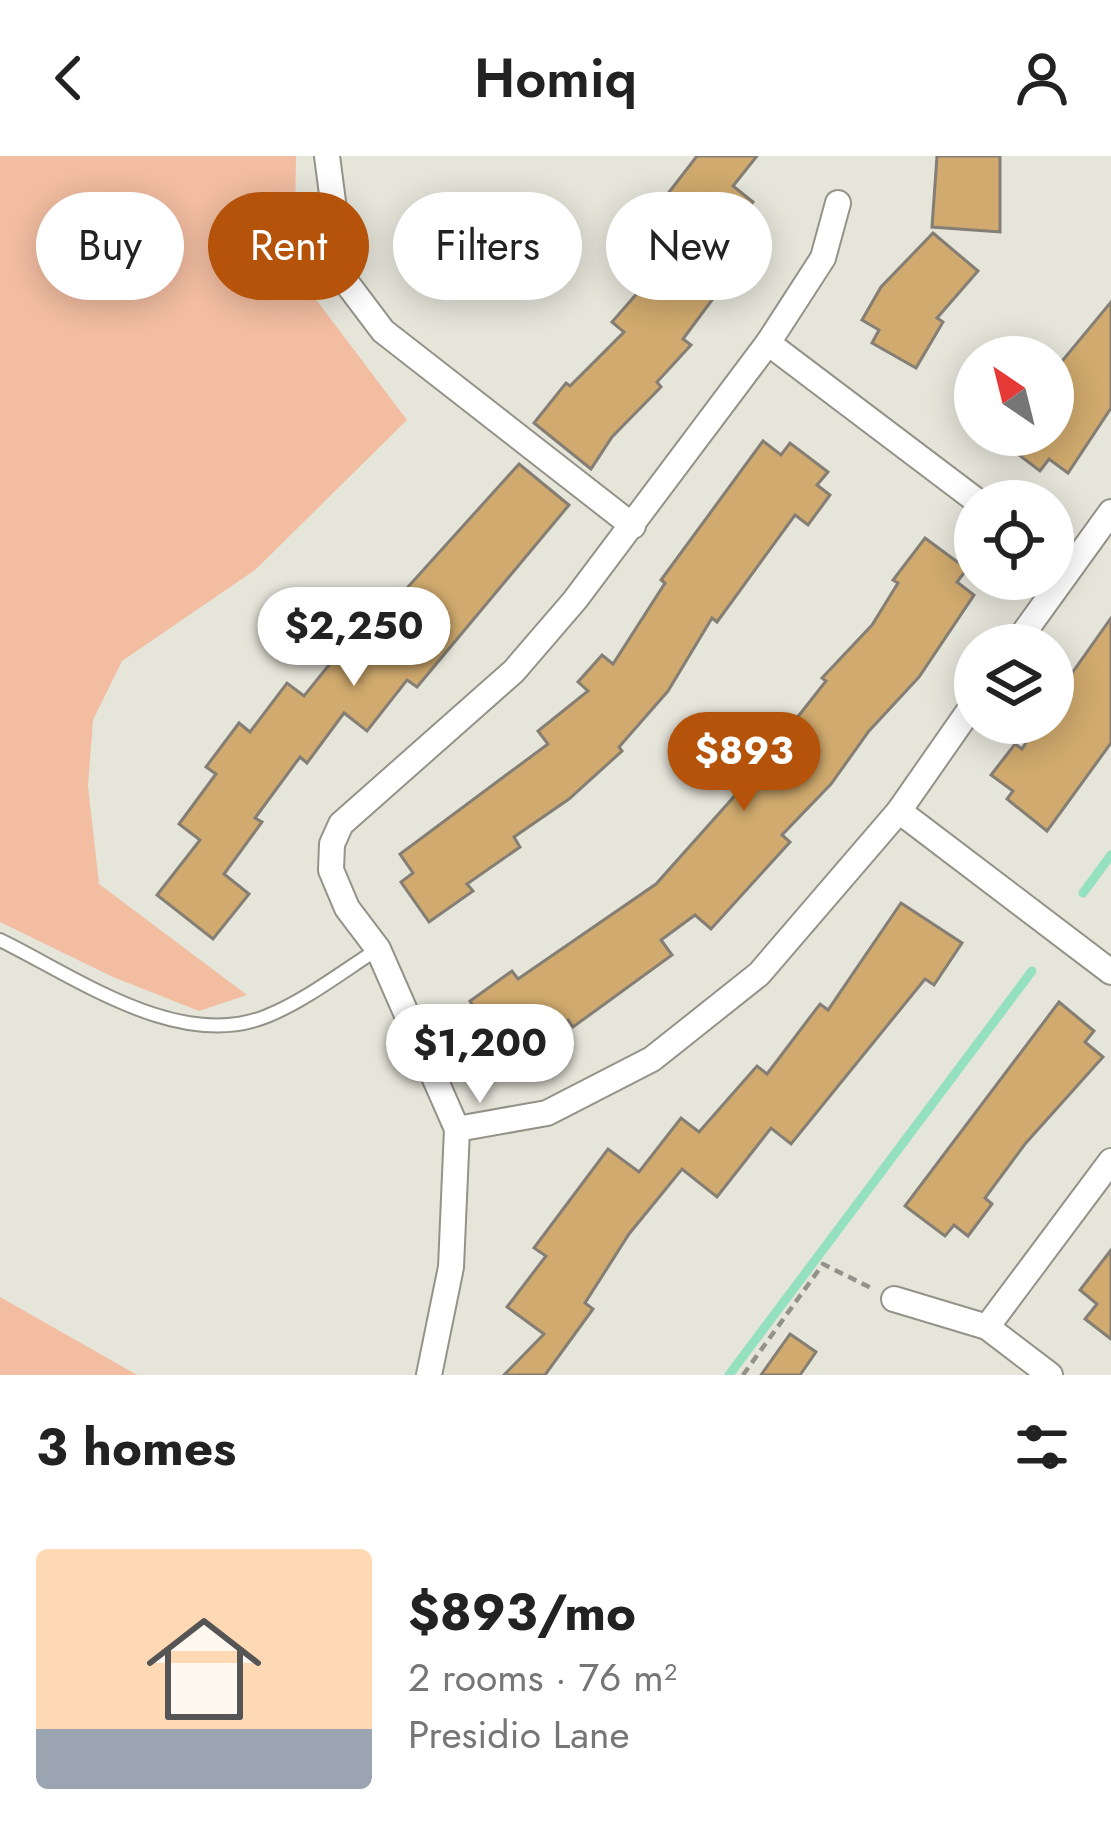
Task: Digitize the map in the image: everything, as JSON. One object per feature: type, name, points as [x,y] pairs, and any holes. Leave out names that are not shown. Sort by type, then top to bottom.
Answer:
[{"type":"street","points":[[327,156],[343,278],[382,331],[633,526]]},
{"type":"street","points":[[429,1375],[451,1267],[457,1129],[378,949],[347,908],[331,870],[332,844],[341,824],[514,671],[633,526],[768,343],[823,258],[838,202]]},
{"type":"street","points":[[768,343],[954,484]]},
{"type":"street","points":[[1074,550],[1111,512]]},
{"type":"street","points":[[457,1129],[547,1113],[652,1059],[759,974],[898,811],[954,732]]},
{"type":"street","points":[[898,811],[1111,972]]},
{"type":"street","points":[[986,1327],[1111,1161]]},
{"type":"street","points":[[894,1299],[986,1327],[1050,1375]]},
{"type":"lane","points":[[0,940],[160,1017],[207,1025],[266,1017],[378,949]]},
{"type":"path","points":[[742,1375],[824,1264],[894,1299]]},
{"type":"shaded area","points":[[0,156],[296,156],[295,192],[208,192],[208,300],[316,300],[407,420],[255,570],[122,661],[93,720],[88,786],[99,884],[247,995],[199,1011],[113,977],[0,922]]},
{"type":"shaded area","points":[[0,1297],[137,1375],[0,1375]]},
{"type":"building","points":[[697,156],[757,156],[733,186],[740,192],[669,192]]},
{"type":"building","points":[[937,156],[1000,156],[1000,232],[932,227]]},
{"type":"building","points":[[933,233],[978,271],[937,318],[943,322],[916,368],[872,343],[879,330],[862,320],[881,287]]},
{"type":"building","points":[[631,300],[712,300],[683,339],[691,345],[657,382],[661,387],[612,437],[591,469],[534,423],[566,383],[570,386],[624,332],[612,322]]},
{"type":"building","points":[[1111,302],[1111,408],[1068,473],[1049,459],[1040,471],[1020,456],[1074,456],[1074,347]]},
{"type":"building","points":[[763,441],[781,455],[790,443],[828,472],[817,485],[830,495],[808,525],[795,515],[717,622],[712,618],[668,691],[619,747],[622,751],[569,799],[514,837],[520,847],[467,884],[473,891],[429,922],[401,882],[413,873],[400,854],[548,744],[538,731],[588,691],[578,682],[602,655],[613,664],[665,583],[661,580]]},
{"type":"building","points":[[519,464],[569,505],[417,687],[407,680],[367,731],[344,713],[307,763],[300,757],[255,818],[262,822],[224,874],[249,894],[213,939],[157,895],[200,840],[179,824],[216,774],[206,767],[239,723],[250,732],[287,683],[304,696],[346,644],[352,649]]},
{"type":"building","points":[[925,538],[954,559],[954,600],[971,600],[919,677],[869,731],[831,784],[782,835],[790,842],[711,929],[695,915],[661,940],[672,955],[573,1027],[568,1020],[522,1052],[510,1035],[499,1043],[470,1001],[512,971],[518,979],[656,884],[788,736],[785,733],[826,681],[822,678],[872,625],[898,583],[893,580]]},
{"type":"building","points":[[1111,618],[1111,743],[1047,831],[1007,799],[1013,791],[991,775],[1015,744],[1022,749],[1025,744],[1074,744],[1074,670]]},
{"type":"building","points":[[901,903],[962,943],[934,985],[925,979],[791,1144],[771,1128],[717,1197],[682,1169],[629,1234],[585,1303],[593,1309],[545,1375],[504,1375],[544,1334],[507,1307],[546,1256],[534,1248],[608,1149],[639,1172],[681,1118],[699,1132],[757,1066],[767,1074],[820,1004],[828,1010]]},
{"type":"building","points":[[1059,1002],[1094,1031],[1085,1042],[1103,1057],[1025,1144],[985,1198],[992,1204],[968,1236],[954,1225],[945,1236],[905,1206]]},
{"type":"building","points":[[1111,1250],[1111,1339],[1085,1319],[1097,1304],[1080,1290]]},
{"type":"building","points":[[790,1334],[816,1352],[800,1375],[761,1375]]},
{"type":"waterway","points":[[1083,893],[1111,855]]},
{"type":"waterway","points":[[729,1375],[1032,971]]}]
